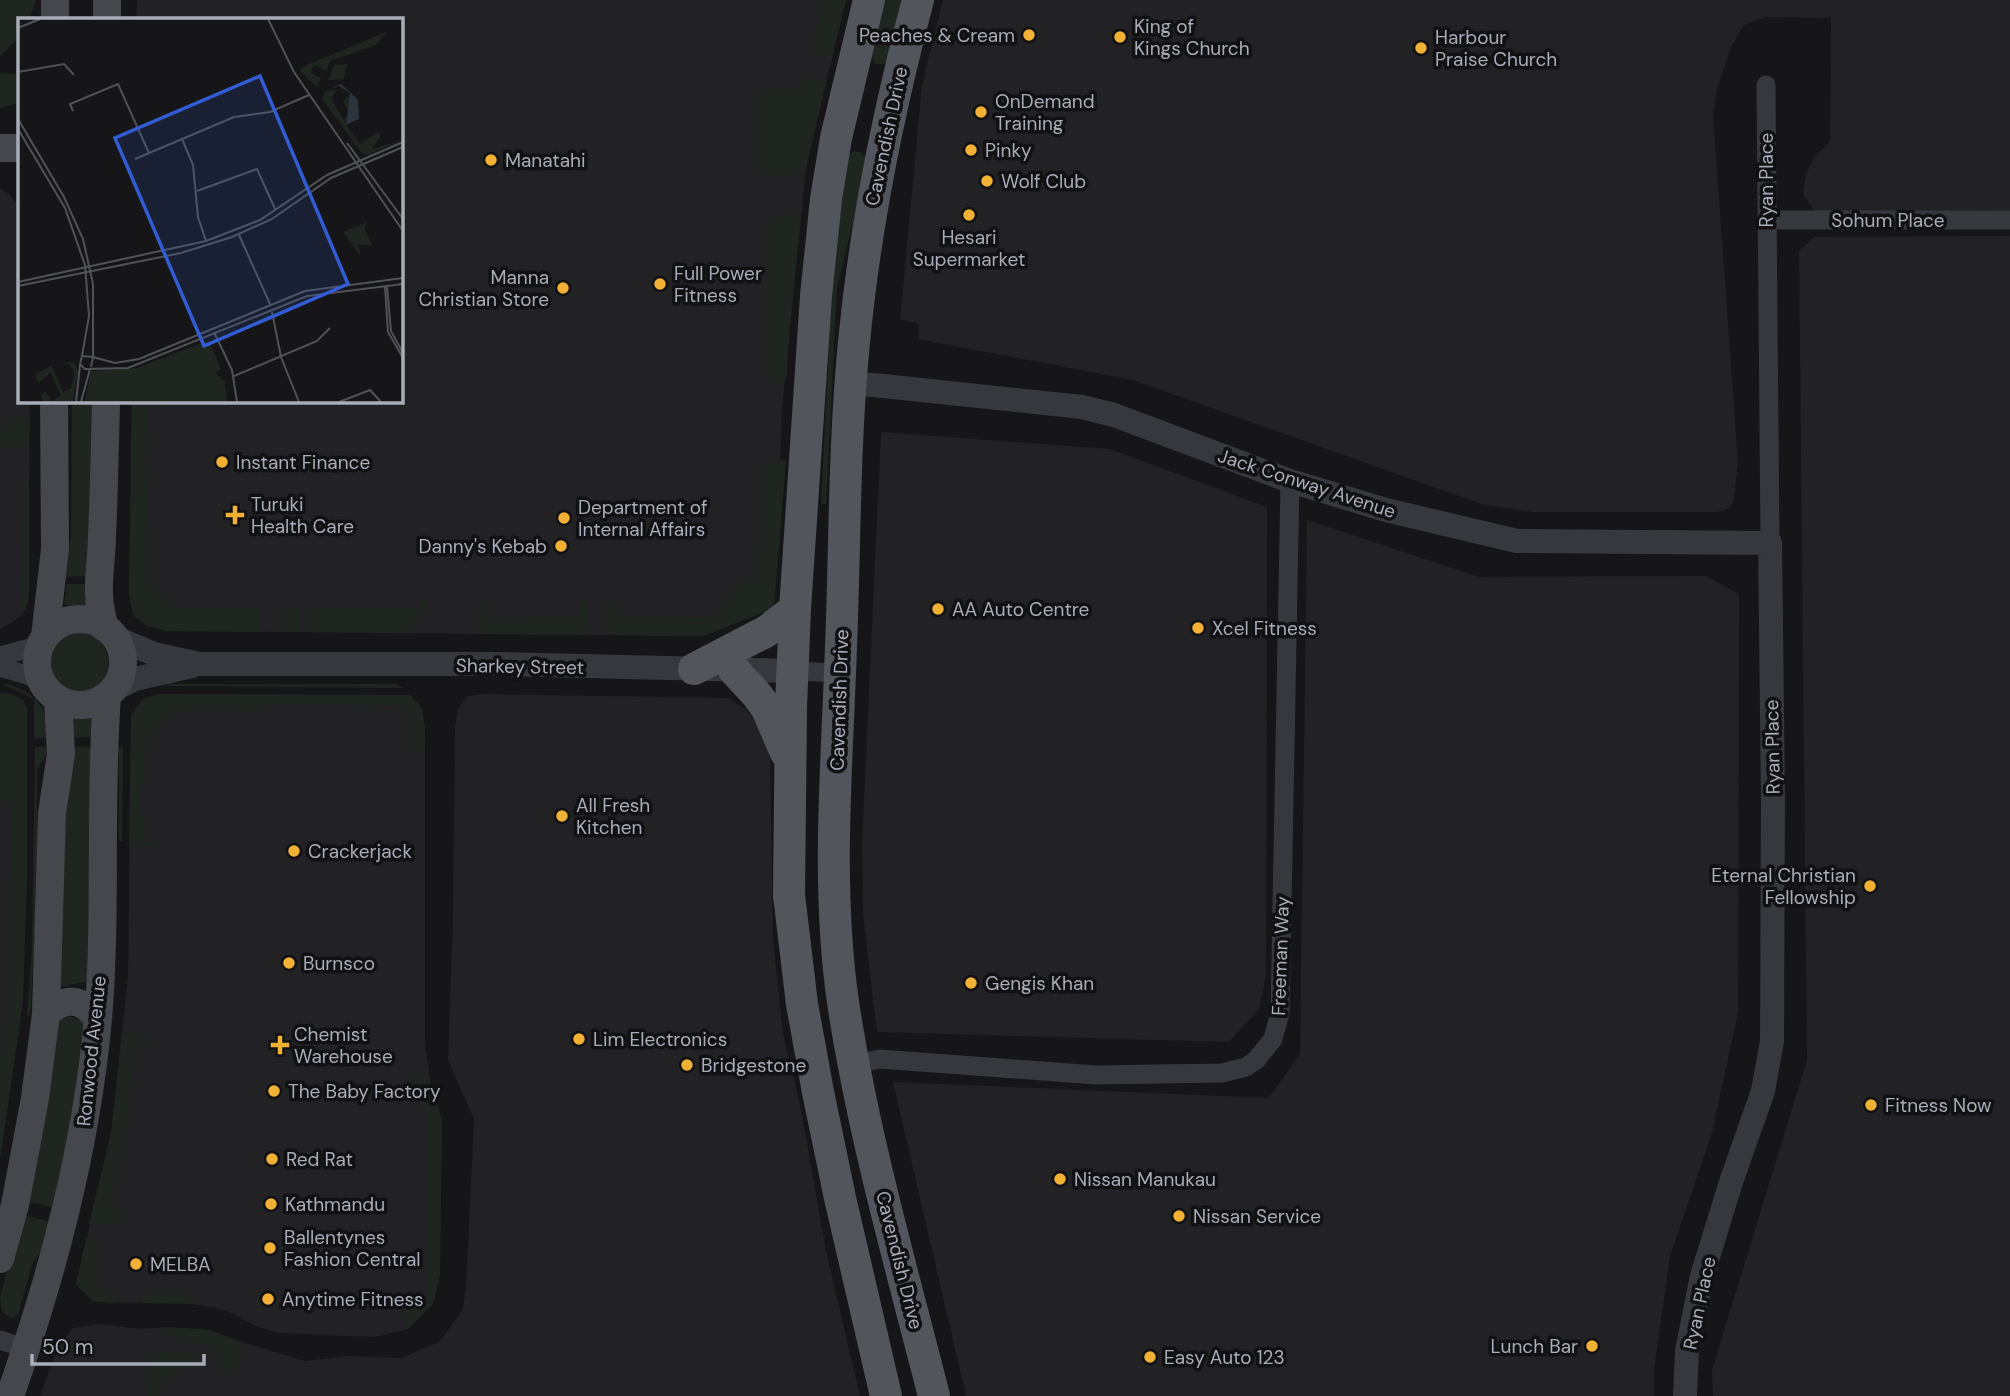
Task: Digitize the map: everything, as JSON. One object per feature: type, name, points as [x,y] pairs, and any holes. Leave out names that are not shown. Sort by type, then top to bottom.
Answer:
[{"type":"main road","points":[[55,0],[55,18]]},
{"type":"main road","points":[[107,0],[107,18]]},
{"type":"main road","points":[[869,0],[836,138],[826,199],[814,323],[795,609],[789,895],[802,1003],[840,1198],[886,1396]]},
{"type":"main road","name":"Cavendish Drive","points":[[918,0],[891,101],[870,210],[853,342],[833,855],[843,998],[854,1064],[889,1219],[934,1396]]},
{"type":"main road","points":[[0,148],[18,148]]},
{"type":"main road","points":[[54,402],[55,550],[43,641],[37,656],[40,678],[47,691],[58,700],[83,705],[96,702],[110,692],[120,678],[123,664],[121,650],[99,606],[97,587],[102,540],[106,402]]},
{"type":"main road","points":[[694,669],[767,631],[795,609]]},
{"type":"main road","points":[[43,641],[54,628],[80,619],[93,622],[110,632]]},
{"type":"main road","points":[[734,670],[767,709],[791,764]]},
{"type":"main road","name":"Ronwood Avenue","points":[[10,1396],[27,1349],[78,1163],[98,1019],[110,692]]},
{"type":"main road","points":[[0,1259],[15,1205],[35,1098],[46,1014],[52,813],[61,754],[58,700]]},
{"type":"main road","points":[[46,1014],[54,1006],[78,1002],[86,1005],[98,1019]]},
{"type":"street","name":"Ryan Place","points":[[1685,1396],[1687,1352],[1702,1276],[1763,1091],[1772,1041],[1773,799],[1766,85]]},
{"type":"street","name":"Sohum Place","points":[[1766,219],[2010,220]]},
{"type":"street","name":"Jack Conway Avenue","points":[[851,384],[1073,405],[1114,415],[1290,481],[1385,510],[1517,541],[1770,542]]},
{"type":"street","name":"Freeman Way","points":[[854,1064],[880,1059],[1096,1075],[1222,1073],[1246,1067],[1266,1050],[1280,1013],[1290,481]]},
{"type":"street","name":"Sharkey Street","points":[[110,632],[154,654],[200,664],[502,664],[840,673]]},
{"type":"street","points":[[0,656],[43,641]]},
{"type":"street","name":"Sharkey Street","points":[[110,692],[135,679],[200,664]]},
{"type":"street","points":[[0,667],[40,678]]},
{"type":"street","points":[[0,1339],[27,1349]]},
{"type":"shaded area","points":[[0,0],[36,0],[30,18],[18,18],[18,38],[0,57]]},
{"type":"shaded area","points":[[137,0],[846,0],[806,168],[782,409],[774,608],[703,636],[165,631],[147,626],[133,615],[129,595],[132,402],[402,402],[402,18],[136,18]]},
{"type":"shaded area","points":[[824,0],[846,0],[832,56],[826,57],[813,50]]},
{"type":"shaded area","points":[[886,0],[902,0],[888,61],[881,65],[874,63],[872,56]]},
{"type":"shaded area","points":[[943,0],[2010,0],[2010,210],[1816,212],[1803,195],[1806,174],[1815,156],[1830,142],[1831,18],[1766,17],[1744,25],[1731,47],[1717,89],[1713,115],[1738,462],[1733,503],[1726,510],[1716,512],[1535,512],[1484,505],[1133,380],[918,339],[919,323],[900,320],[922,85]]},
{"type":"shaded area","points":[[0,73],[18,74],[18,103],[0,108]]},
{"type":"shaded area","points":[[809,76],[826,81],[806,168],[799,172],[759,175],[760,91],[798,92],[804,78]]},
{"type":"shaded area","points":[[854,151],[865,156],[866,168],[837,288],[826,504],[821,503],[833,267],[848,156]]},
{"type":"shaded area","points":[[0,188],[18,206],[18,402],[30,402],[28,603],[21,616],[0,630]]},
{"type":"shaded area","points":[[796,210],[801,214],[789,325],[787,375],[784,382],[773,382],[767,374],[768,221]]},
{"type":"shaded area","points":[[2010,236],[2010,1396],[1713,1396],[1712,1370],[1807,1060],[1799,251],[1814,237]]},
{"type":"shaded area","points":[[72,402],[97,402],[88,576],[66,577],[71,537]]},
{"type":"shaded area","points":[[132,402],[148,402],[146,457],[150,584],[157,595],[171,595],[173,608],[259,607],[260,632],[165,631],[147,626],[133,615],[129,595]]},
{"type":"shaded area","points":[[29,419],[29,449],[24,451],[21,447],[1,447],[0,429],[5,429],[10,420]]},
{"type":"shaded area","points":[[881,432],[1110,449],[1267,507],[1266,975],[1259,1009],[1229,1042],[877,1032],[863,915],[862,843]]},
{"type":"shaded area","points":[[786,460],[774,608],[703,636],[606,635],[607,604],[618,603],[617,619],[714,618],[738,582],[759,581],[763,461]]},
{"type":"shaded area","points":[[29,474],[29,590],[25,610],[22,607],[23,481]]},
{"type":"shaded area","points":[[1307,520],[1479,577],[1706,576],[1739,594],[1738,1012],[1712,1133],[1670,1256],[1654,1370],[1654,1396],[966,1396],[893,1082],[1269,1098],[1300,1054]]},
{"type":"shaded area","points":[[67,584],[88,584],[88,605],[64,605]]},
{"type":"shaded area","points":[[420,597],[425,597],[422,615],[407,633],[310,632],[312,607],[419,609]]},
{"type":"shaded area","points":[[485,602],[486,621],[579,619],[581,603],[588,604],[586,635],[478,634],[478,603]]},
{"type":"shaded area","points":[[283,607],[300,607],[300,632],[282,632]]},
{"type":"shaded area","points":[[71,631],[83,631],[99,640],[106,650],[106,674],[99,684],[83,693],[71,693],[60,688],[51,679],[46,668],[46,656],[51,645],[60,636]]},
{"type":"shaded area","points":[[4,683],[24,691],[38,702],[43,709],[52,738],[34,738],[34,699]]},
{"type":"shaded area","points":[[397,684],[403,688],[167,686]]},
{"type":"shaded area","points":[[0,693],[12,694],[23,700],[27,707],[27,819],[23,1002],[0,1159]]},
{"type":"shaded area","points":[[0,693],[12,694],[23,700],[27,707],[27,877],[23,1002],[0,1159],[0,1058],[9,1012],[12,802],[0,801]]},
{"type":"shaded area","points":[[159,694],[410,695],[422,708],[425,727],[425,1043],[431,1085],[442,1120],[440,1275],[433,1304],[408,1329],[374,1337],[279,1333],[211,1307],[178,1302],[93,1301],[76,1285],[111,1133],[128,976],[131,716],[143,699]]},
{"type":"shaded area","points":[[159,694],[410,695],[422,715],[425,753],[410,753],[409,706],[261,704],[260,710],[215,706],[189,708],[170,715],[157,727],[149,744],[143,784],[143,843],[157,844],[154,847],[129,847],[131,716],[143,699]]},
{"type":"shaded area","points":[[483,694],[728,698],[745,709],[760,727],[770,754],[773,941],[783,1033],[801,1110],[826,1251],[860,1396],[40,1396],[59,1344],[73,1328],[100,1324],[141,1329],[168,1327],[209,1330],[305,1361],[349,1356],[401,1358],[439,1342],[462,1311],[466,1290],[474,1119],[448,1060],[455,726],[458,710],[467,696]]},
{"type":"shaded area","points":[[93,717],[95,737],[69,738],[73,719]]},
{"type":"shaded area","points":[[69,746],[96,747],[88,982],[59,986],[58,977]]},
{"type":"shaded area","points":[[123,746],[122,842],[119,840],[119,747]]},
{"type":"shaded area","points":[[35,747],[51,747],[37,770],[37,900],[30,1016],[27,1015],[32,949]]},
{"type":"shaded area","points":[[69,1016],[83,1021],[87,1027],[58,1209],[26,1201],[56,1023]]},
{"type":"shaded area","points":[[124,1034],[153,1039],[152,1043],[135,1043],[127,1119],[109,1208],[124,1212],[120,1226],[89,1224],[111,1133]]},
{"type":"shaded area","points":[[412,1075],[426,1077],[431,1085],[442,1120],[440,1275],[433,1304],[408,1329],[402,1315],[414,1297],[428,1297],[428,1092],[412,1092]]},
{"type":"shaded area","points":[[22,1215],[56,1223],[32,1265],[18,1315],[12,1319],[2,1312],[0,1298]]},
{"type":"shaded area","points":[[98,1237],[95,1290],[114,1291],[119,1303],[93,1301],[76,1285],[86,1238]]},
{"type":"shaded area","points":[[142,1292],[194,1294],[189,1304],[142,1303]]},
{"type":"shaded area","points":[[167,1327],[209,1330],[242,1342],[241,1361],[228,1372],[222,1371],[219,1354],[211,1345],[167,1337]]},
{"type":"shaded area","points":[[159,1352],[195,1355],[202,1361],[203,1366],[201,1369],[175,1369],[175,1378],[161,1378],[160,1396],[148,1396],[149,1356]]},
{"type":"place","name":"Peaches & Cream","points":[[1029,35]]},
{"type":"place","name":"King of Kings Church","points":[[1120,37]]},
{"type":"place","name":"Harbour Praise Church","points":[[1421,48]]},
{"type":"place","name":"OnDemand Training","points":[[981,112]]},
{"type":"place","name":"Pinky","points":[[971,150]]},
{"type":"place","name":"Manatahi","points":[[491,160]]},
{"type":"place","name":"Wolf Club","points":[[987,181]]},
{"type":"place","name":"Hesari Supermarket","points":[[969,215]]},
{"type":"place","name":"Full Power Fitness","points":[[660,284]]},
{"type":"place","name":"Manna Christian Store","points":[[563,288]]},
{"type":"place","name":"Instant Finance","points":[[222,462]]},
{"type":"place","name":"Turuki Health Care","points":[[235,515]]},
{"type":"place","name":"Department of Internal Affairs","points":[[564,518]]},
{"type":"place","name":"Danny's Kebab","points":[[561,546]]},
{"type":"place","name":"AA Auto Centre","points":[[938,609]]},
{"type":"place","name":"Xcel Fitness","points":[[1198,628]]},
{"type":"place","name":"All Fresh Kitchen","points":[[562,816]]},
{"type":"place","name":"Crackerjack","points":[[294,851]]},
{"type":"place","name":"Eternal Christian Fellowship","points":[[1870,886]]},
{"type":"place","name":"Burnsco","points":[[289,963]]},
{"type":"place","name":"Gengis Khan","points":[[971,983]]},
{"type":"place","name":"Lim Electronics","points":[[579,1039]]},
{"type":"place","name":"Chemist Warehouse","points":[[280,1045]]},
{"type":"place","name":"Bridgestone","points":[[687,1065]]},
{"type":"place","name":"The Baby Factory","points":[[274,1091]]},
{"type":"place","name":"Fitness Now","points":[[1871,1105]]},
{"type":"place","name":"Red Rat","points":[[272,1159]]},
{"type":"place","name":"Nissan Manukau","points":[[1060,1179]]},
{"type":"place","name":"Kathmandu","points":[[271,1204]]},
{"type":"place","name":"Nissan Service","points":[[1179,1216]]},
{"type":"place","name":"Ballentynes Fashion Central","points":[[270,1248]]},
{"type":"place","name":"MELBA","points":[[136,1264]]},
{"type":"place","name":"Anytime Fitness","points":[[268,1299]]},
{"type":"place","name":"Lunch Bar","points":[[1592,1346]]},
{"type":"place","name":"Easy Auto 123","points":[[1150,1357]]}]
